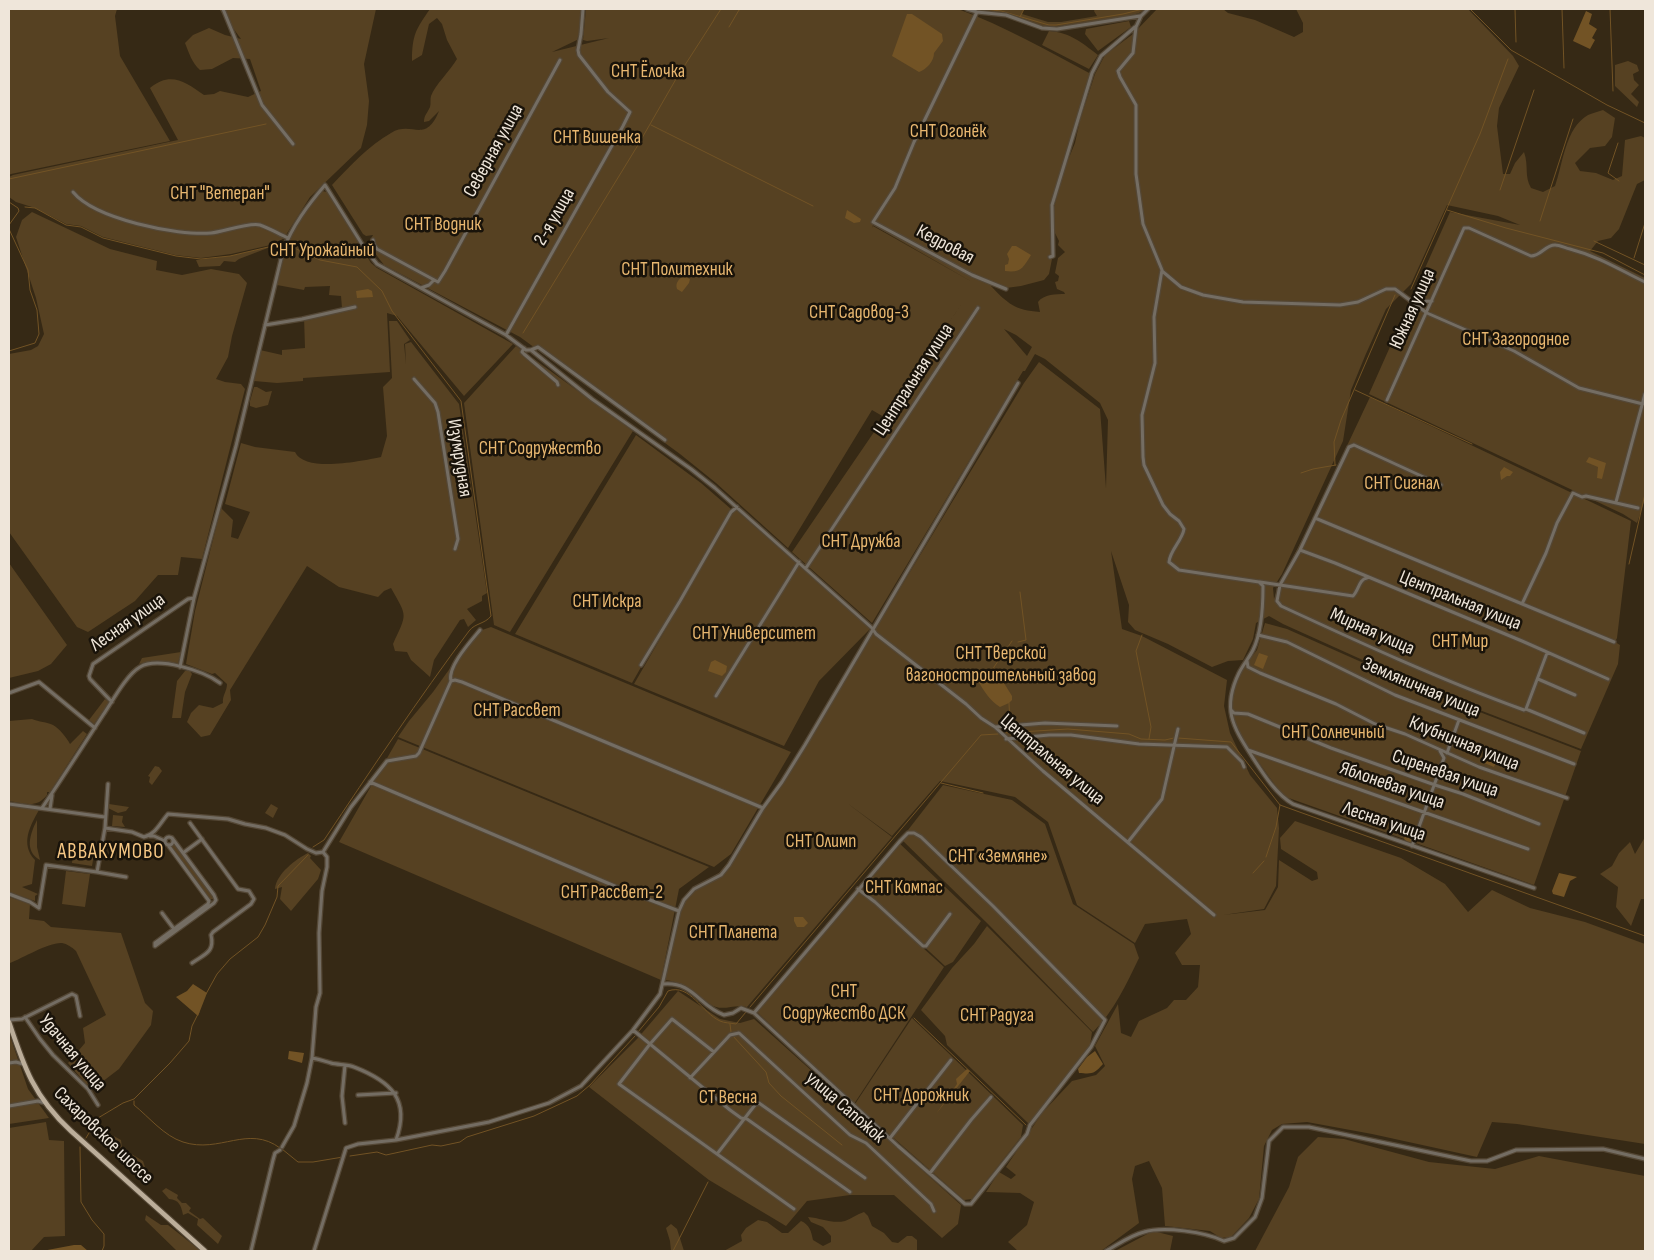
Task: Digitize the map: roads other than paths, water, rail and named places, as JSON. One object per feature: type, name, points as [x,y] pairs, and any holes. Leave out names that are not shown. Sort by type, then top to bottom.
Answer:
[{"type":"main road","name":"Сахаровское шоссе","points":[[9,1021],[23,1064],[34,1088],[45,1103],[70,1131],[205,1251]]},
{"type":"street","points":[[223,9],[262,105],[292,144]]},
{"type":"street","name":"2-я улица","points":[[506,335],[630,112],[608,92],[579,55],[583,9]]},
{"type":"street","points":[[968,9],[977,12],[999,14],[1042,28],[1057,29],[1141,16]]},
{"type":"street","points":[[1148,9],[1141,16],[1136,27],[1133,53],[1118,71],[1136,105],[1136,174],[1143,224],[1162,270],[1181,287],[1203,295],[1243,302],[1340,305],[1358,302],[1386,289],[1395,289],[1427,313],[1514,352],[1579,388],[1643,404]]},
{"type":"street","name":"Кедровая","points":[[977,12],[914,142],[894,188],[874,222],[972,275],[1006,289]]},
{"type":"street","points":[[1050,257],[1053,256],[1052,205],[1092,73],[1101,56],[1136,27]]},
{"type":"street","name":"Северная улица","points":[[434,280],[438,282],[445,271],[560,60]]},
{"type":"street","points":[[180,667],[194,598],[236,446],[288,238],[307,206],[325,185],[374,261],[381,267],[506,335],[524,348],[531,350],[538,347],[664,440]]},
{"type":"street","points":[[73,192],[80,200],[99,211],[126,220],[169,230],[194,234],[213,233],[259,224],[288,238]]},
{"type":"street","name":"Южная улица","points":[[1387,400],[1464,228],[1469,228],[1531,256],[1536,256],[1548,247],[1555,245],[1588,254],[1602,259],[1645,282]]},
{"type":"street","points":[[373,240],[377,249],[434,280],[429,285],[421,288]]},
{"type":"street","points":[[1162,270],[1154,317],[1155,363],[1142,415],[1143,457],[1144,465],[1163,505],[1179,521],[1184,529],[1183,535],[1169,558],[1169,562],[1179,570],[1353,596],[1357,592],[1361,581],[1364,578],[1368,578]]},
{"type":"street","points":[[1413,302],[1432,301]]},
{"type":"street","points":[[265,324],[302,319],[355,307]]},
{"type":"street","name":"Центральная улица","points":[[806,568],[978,308]]},
{"type":"street","points":[[524,348],[522,352],[557,382],[558,385]]},
{"type":"street","name":"Центральная улица","points":[[531,350],[592,399],[691,469],[737,507],[872,628],[876,634],[966,704],[981,718],[995,727],[1005,739],[1214,915]]},
{"type":"street","name":"Изумрудная","points":[[414,379],[435,403],[438,412],[458,539],[455,549]]},
{"type":"street","points":[[314,1251],[346,1148],[358,1144],[396,1140],[489,1122],[560,1098],[581,1086],[656,1002],[663,984],[679,911],[684,900],[694,889],[721,875],[729,865],[763,808],[805,745],[872,628],[1018,383]]},
{"type":"street","points":[[1616,502],[1645,394]]},
{"type":"street","points":[[1280,585],[1300,550],[1349,447],[1354,445],[1441,485]]},
{"type":"street","points":[[1522,604],[1546,553],[1568,499],[1573,493],[1582,497],[1586,496],[1638,508]]},
{"type":"street","points":[[641,665],[732,512],[737,507]]},
{"type":"street","name":"Центральная улица","points":[[1315,518],[1614,642]]},
{"type":"street","name":"Центральная улица","points":[[1300,550],[1608,679]]},
{"type":"street","points":[[716,696],[799,562]]},
{"type":"street","points":[[1231,710],[1231,700],[1236,681],[1253,650],[1258,635],[1263,591],[1263,586],[1259,582]]},
{"type":"street","name":"Мирная улица","points":[[1280,585],[1277,601],[1281,606],[1478,693],[1524,710],[1526,709],[1584,732]]},
{"type":"street","name":"Лесная улица","points":[[112,702],[90,679],[89,676],[93,664],[188,599],[194,598]]},
{"type":"street","points":[[150,836],[168,814],[180,814],[228,819],[266,828],[285,835],[316,853],[323,852],[351,807],[387,761],[416,756],[421,750],[451,681],[452,670],[480,630]]},
{"type":"street","name":"Земляничная улица","points":[[1258,635],[1287,642],[1395,695],[1574,764]]},
{"type":"street","points":[[1526,709],[1547,653]]},
{"type":"street","name":"Клубничная улица","points":[[1247,660],[1248,667],[1260,674],[1336,704],[1375,724],[1405,734],[1479,767],[1567,798]]},
{"type":"street","points":[[42,808],[112,702],[140,666],[156,663],[180,667],[220,682]]},
{"type":"street","points":[[1538,680],[1575,695]]},
{"type":"street","points":[[451,681],[462,682],[763,808]]},
{"type":"street","points":[[9,693],[38,682],[95,728]]},
{"type":"street","name":"Лесная улица","points":[[1231,710],[1234,727],[1261,770],[1284,799],[1293,804],[1534,888]]},
{"type":"street","name":"Сиреневая улица","points":[[1231,710],[1234,713],[1248,714],[1330,748],[1485,802],[1538,824]]},
{"type":"street","points":[[1412,846],[1459,720]]},
{"type":"street","points":[[995,727],[1046,723],[1117,726]]},
{"type":"street","points":[[1128,842],[1162,799],[1178,730]]},
{"type":"street","points":[[1005,739],[1071,735],[1139,744],[1227,747],[1242,762],[1244,767]]},
{"type":"street","name":"Яблоневая улица","points":[[1248,750],[1528,849]]},
{"type":"street","points":[[1440,750],[1444,758]]},
{"type":"street","points":[[370,782],[624,890],[679,911]]},
{"type":"street","points":[[97,872],[105,828],[108,784]]},
{"type":"street","points":[[50,809],[53,792]]},
{"type":"street","points":[[9,804],[105,817]]},
{"type":"street","points":[[190,823],[238,889],[249,891],[254,899],[251,904],[213,932],[211,935],[212,948],[192,963]]},
{"type":"street","points":[[105,828],[132,832],[144,837],[154,836],[165,841],[209,901],[208,904],[154,943],[154,946],[216,900],[172,838],[167,837],[165,841]]},
{"type":"street","points":[[663,984],[674,983],[689,989],[724,1016],[741,1008],[754,1013],[965,1204],[971,1204],[1026,1134],[1030,1125],[1091,1047],[1105,1020],[993,906],[921,837],[914,833],[906,835],[754,1013]]},
{"type":"street","points":[[168,845],[172,843],[172,838]]},
{"type":"street","points":[[184,853],[202,839]]},
{"type":"street","points":[[251,1251],[275,1153],[281,1148],[294,1126],[307,1083],[312,1058],[316,1008],[320,993],[319,933],[322,891],[328,857],[323,852]]},
{"type":"street","points":[[9,894],[30,902],[39,908],[46,865],[126,877]]},
{"type":"street","points":[[858,889],[923,946],[926,946],[950,914]]},
{"type":"street","points":[[162,913],[174,929]]},
{"type":"street","name":"Удачная улица","points":[[9,1021],[25,1018],[72,994],[76,996],[80,1016]]},
{"type":"street","name":"Удачная улица","points":[[25,1018],[40,1040],[88,1089],[98,1105]]},
{"type":"street","points":[[690,1078],[714,1052],[672,1019],[619,1084],[794,1209]]},
{"type":"street","points":[[633,1030],[730,1110],[748,1119],[850,1192]]},
{"type":"street","name":"улица Сапожок","points":[[714,1052],[733,1033],[739,1033],[744,1036],[850,1135],[866,1143],[931,1204],[934,1211]]},
{"type":"street","points":[[312,1058],[353,1066],[390,1087],[399,1100],[401,1120],[396,1140]]},
{"type":"street","points":[[890,1138],[951,1060]]},
{"type":"street","points":[[9,1063],[23,1064]]},
{"type":"street","points":[[345,1065],[342,1096],[345,1123]]},
{"type":"street","points":[[358,1095],[396,1094]]},
{"type":"street","points":[[930,1173],[991,1097]]},
{"type":"street","points":[[9,1106],[38,1101],[45,1103]]},
{"type":"street","points":[[717,1154],[744,1118],[755,1105],[759,1104],[865,1178]]},
{"type":"street","points":[[1106,1251],[1142,1232],[1154,1230],[1213,1235],[1224,1241],[1234,1238],[1255,1217],[1262,1198],[1269,1141],[1283,1127],[1309,1127],[1471,1161],[1487,1161],[1516,1150],[1603,1149],[1645,1158]]},
{"type":"waterway","points":[[523,333],[638,145],[676,79],[721,9]]},
{"type":"waterway","points":[[729,27],[739,10],[742,9]]},
{"type":"waterway","points":[[985,9],[1001,11],[1049,25],[1123,14],[1143,9]]},
{"type":"waterway","points":[[1020,17],[1024,9]]},
{"type":"waterway","points":[[1470,9],[1511,50],[1607,105],[1645,123]]},
{"type":"waterway","points":[[1515,9],[1516,42]]},
{"type":"waterway","points":[[1562,9],[1564,68]]},
{"type":"waterway","points":[[1610,9],[1613,91]]},
{"type":"waterway","points":[[1411,289],[1480,134],[1508,59]]},
{"type":"waterway","points":[[1500,190],[1534,90]]},
{"type":"waterway","points":[[1540,221],[1573,119]]},
{"type":"waterway","points":[[9,179],[266,124]]},
{"type":"waterway","points":[[651,125],[813,206]]},
{"type":"waterway","points":[[1618,143],[1608,173],[1619,181]]},
{"type":"waterway","points":[[9,202],[18,208],[19,211],[9,225]]},
{"type":"waterway","points":[[25,207],[35,208],[66,225],[81,227],[103,238],[176,256],[201,259],[230,256],[281,244]]},
{"type":"waterway","points":[[1447,210],[1506,228],[1603,253],[1645,275]]},
{"type":"waterway","points":[[1634,258],[1645,223]]},
{"type":"waterway","points":[[9,229],[28,270],[30,290],[37,310],[39,334],[35,343],[9,351]]},
{"type":"waterway","points":[[1594,241],[1645,265]]},
{"type":"waterway","points":[[290,246],[320,260],[357,267],[382,291],[392,311],[461,401],[491,616],[469,631],[413,709],[324,840],[313,847]]},
{"type":"waterway","points":[[1335,465],[1334,442],[1341,420],[1395,295]]},
{"type":"waterway","points":[[1355,390],[1472,444]]},
{"type":"waterway","points":[[1301,473],[1336,465]]},
{"type":"waterway","points":[[1629,564],[1645,494]]},
{"type":"waterway","points":[[1018,642],[1026,640],[1020,592]]},
{"type":"waterway","points":[[1142,635],[1136,651],[1151,727],[1149,739]]},
{"type":"waterway","points":[[994,667],[1012,641]]},
{"type":"waterway","points":[[1009,703],[1010,724]]},
{"type":"waterway","points":[[1004,733],[1068,729],[1129,734],[1141,739],[1165,740],[1174,738]]},
{"type":"waterway","points":[[750,1007],[981,735],[998,734]]},
{"type":"waterway","points":[[1178,738],[1231,742],[1280,805],[1645,936]]},
{"type":"waterway","points":[[941,783],[983,793]]},
{"type":"waterway","points":[[1266,857],[1276,827],[1280,805]]},
{"type":"waterway","points":[[206,994],[217,974],[230,959],[258,937],[277,897],[278,886],[308,855]]},
{"type":"waterway","points":[[1253,873],[1264,861]]},
{"type":"waterway","points":[[638,1032],[659,1007],[668,991],[683,991],[696,1000],[707,1012],[723,1022],[736,1024],[746,1012]]},
{"type":"waterway","points":[[86,1138],[98,1118],[123,1103],[134,1099],[170,1063],[189,1041],[192,1026],[199,1012]]},
{"type":"waterway","points":[[914,1018],[1026,1125]]},
{"type":"waterway","points":[[730,1024],[731,1032]]},
{"type":"waterway","points":[[732,1035],[766,1072],[769,1083],[781,1096],[842,1145]]},
{"type":"waterway","points":[[350,1156],[377,1152],[386,1155],[432,1145],[441,1146],[460,1142],[467,1137],[534,1116],[577,1096],[590,1085],[635,1036]]},
{"type":"waterway","points":[[134,1101],[134,1105],[157,1126],[183,1142],[209,1145],[257,1139],[268,1141],[280,1148]]},
{"type":"waterway","points":[[80,1147],[81,1202],[92,1220],[104,1234],[102,1251]]},
{"type":"waterway","points":[[282,1149],[298,1162],[313,1162],[343,1157]]},
{"type":"waterway","points":[[673,1251],[708,1182]]},
{"type":"district","name":"АВВАКУМОВО","points":[[111,853]]},
{"type":"park label","name":"СНТ Ёлочка","points":[[648,72]]},
{"type":"park label","name":"СНТ Огонёк","points":[[948,132]]},
{"type":"park label","name":"СНТ Вишенка","points":[[597,138]]},
{"type":"park label","name":"СНТ \"Ветеран\"","points":[[220,194]]},
{"type":"park label","name":"СНТ Водник","points":[[443,225]]},
{"type":"park label","name":"СНТ Урожайный","points":[[322,251]]},
{"type":"park label","name":"СНТ Политехник","points":[[677,270]]},
{"type":"park label","name":"СНТ Садовод-3","points":[[859,313]]},
{"type":"park label","name":"СНТ Загородное","points":[[1516,340]]},
{"type":"park label","name":"СНТ Содружество","points":[[540,449]]},
{"type":"park label","name":"СНТ Сигнал","points":[[1402,484]]},
{"type":"park label","name":"СНТ Дружба","points":[[861,542]]},
{"type":"park label","name":"СНТ Искра","points":[[607,602]]},
{"type":"park label","name":"СНТ Университет","points":[[754,634]]},
{"type":"park label","name":"СНТ Мир","points":[[1460,642]]},
{"type":"park label","name":"СНТ Тверской вагоностроительный завод","points":[[1001,665]]},
{"type":"park label","name":"СНТ Рассвет","points":[[517,711]]},
{"type":"park label","name":"СНТ Солнечный","points":[[1333,733]]},
{"type":"park label","name":"СНТ Олимп","points":[[821,842]]},
{"type":"park label","name":"СНТ «Земляне»","points":[[998,857]]},
{"type":"park label","name":"СНТ Компас","points":[[904,888]]},
{"type":"park label","name":"СНТ Рассвет-2","points":[[612,893]]},
{"type":"park label","name":"СНТ Планета","points":[[733,933]]},
{"type":"park label","name":"СНТ Содружество ДСК","points":[[844,1003]]},
{"type":"park label","name":"СНТ Радуга","points":[[997,1016]]},
{"type":"park label","name":"СНТ Дорожник","points":[[921,1096]]},
{"type":"park label","name":"СТ Весна","points":[[728,1098]]}]
